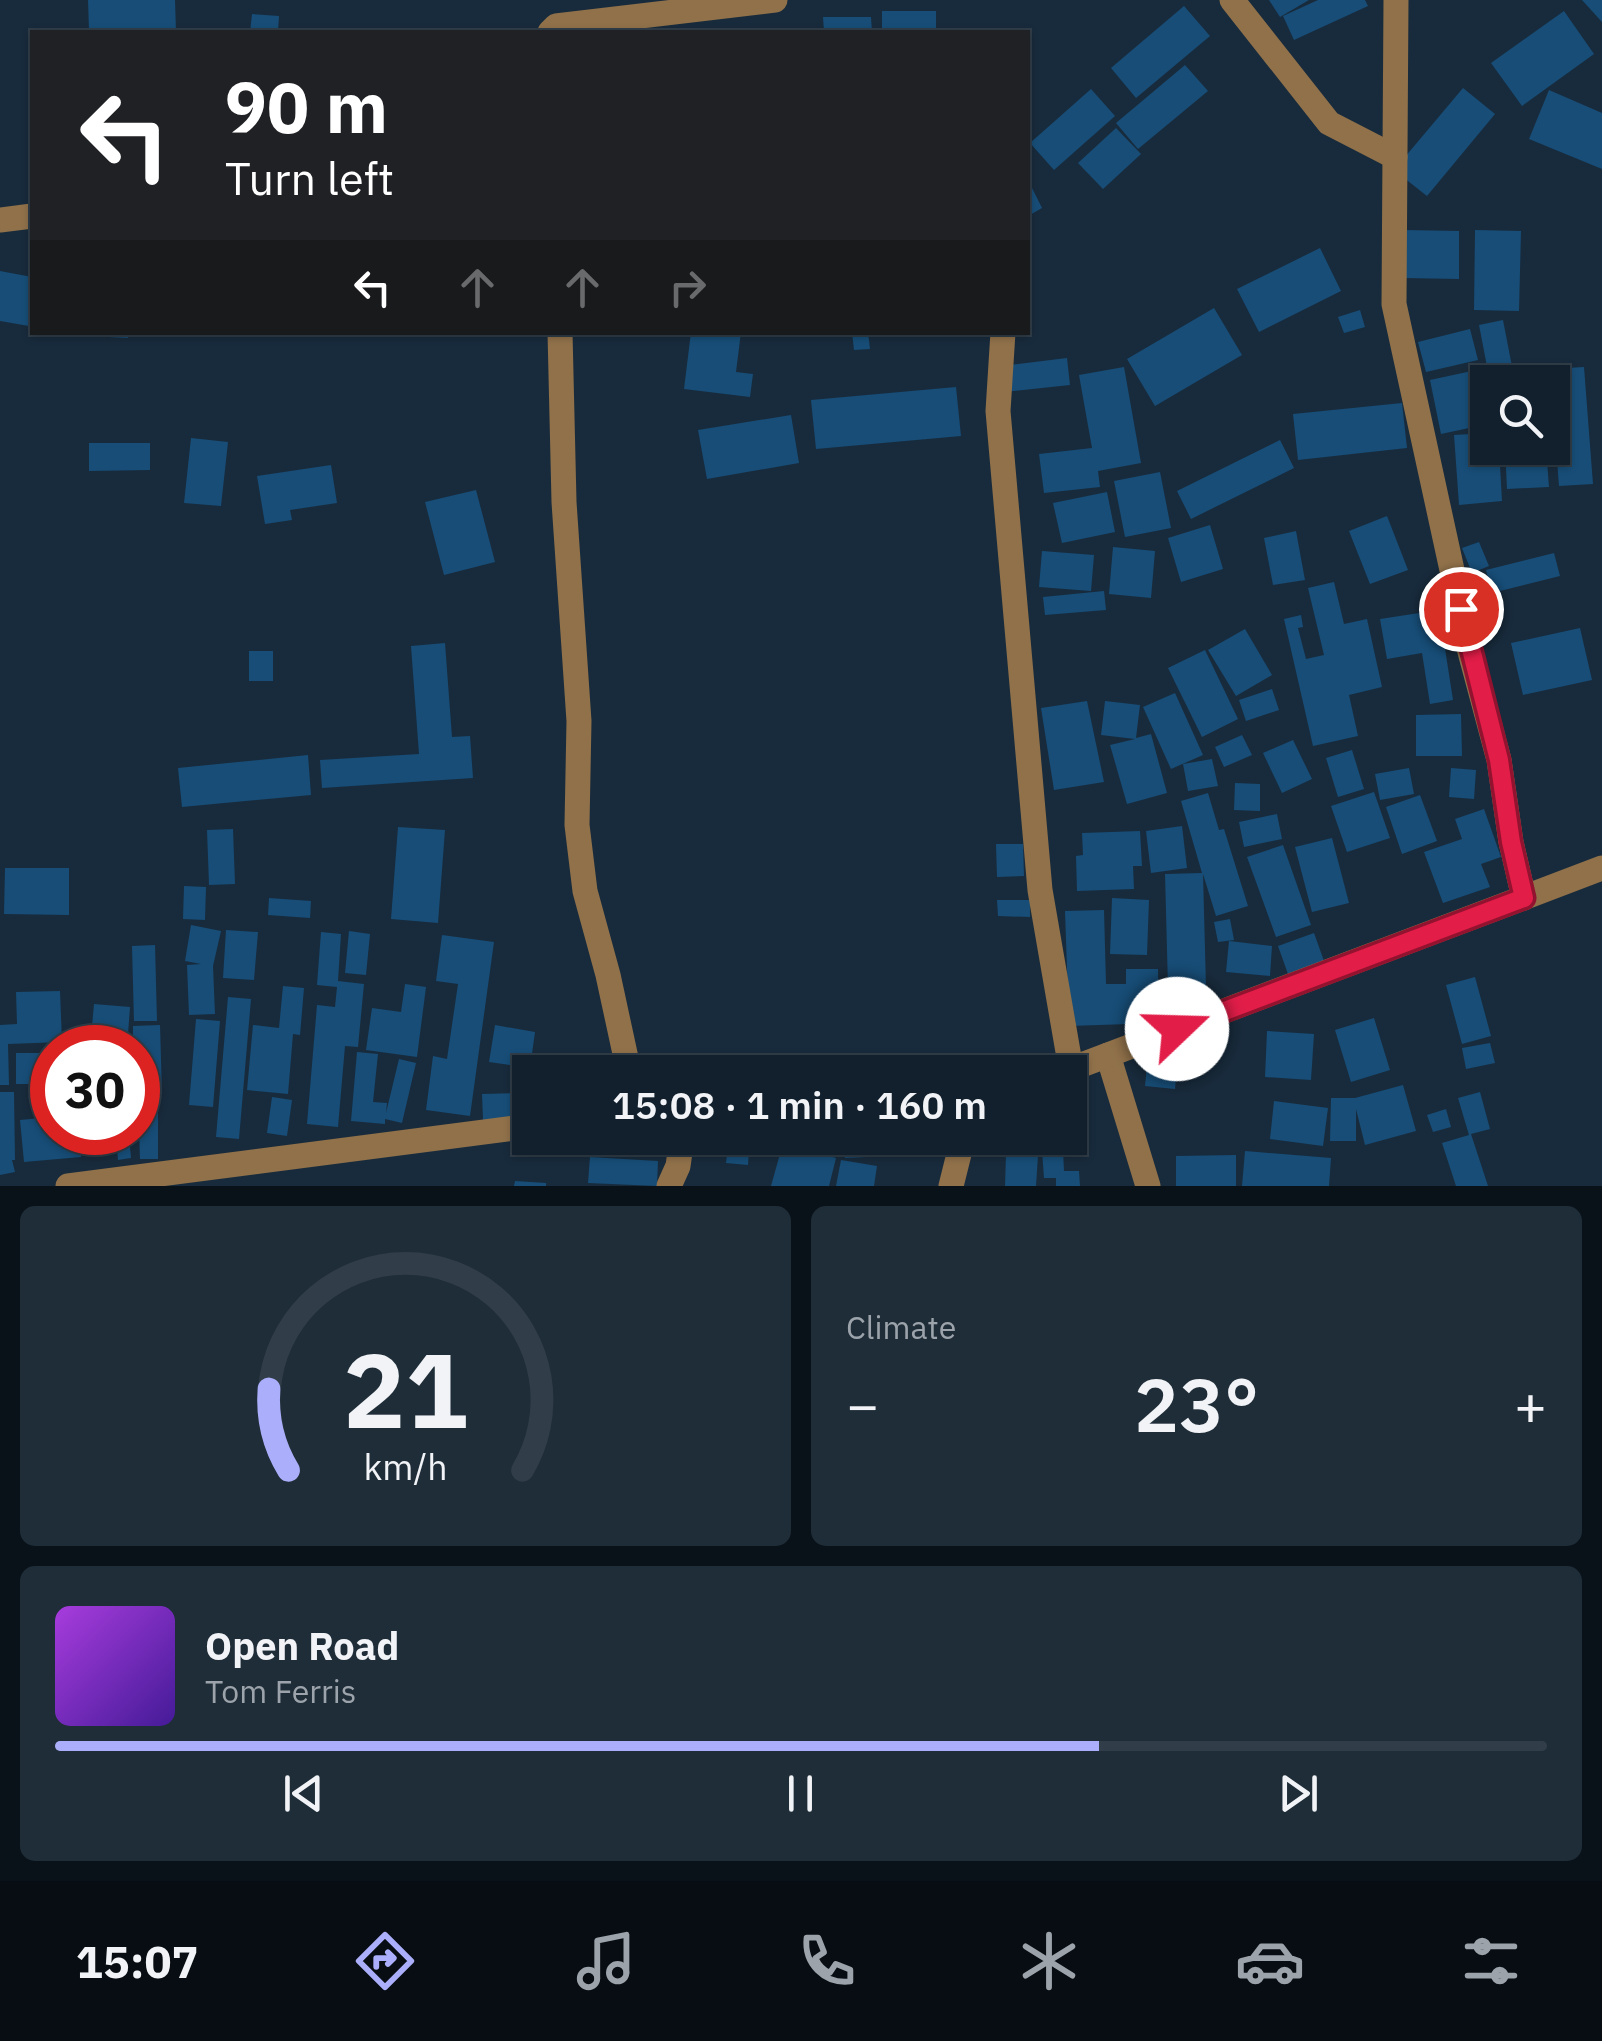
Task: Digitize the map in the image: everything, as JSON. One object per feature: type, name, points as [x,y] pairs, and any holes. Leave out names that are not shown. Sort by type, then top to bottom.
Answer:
[{"type":"street","points":[[552,30],[556,26],[775,0]]},
{"type":"street","points":[[1232,0],[1329,123],[1395,156]]},
{"type":"street","points":[[1396,0],[1394,304],[1469,648],[1499,760],[1524,898]]},
{"type":"street","points":[[0,220],[30,216]]},
{"type":"street","points":[[560,335],[564,502],[579,721],[577,825],[585,892],[625,1055]]},
{"type":"street","points":[[1003,335],[998,412],[1038,871],[1060,1055]]},
{"type":"street","points":[[1087,1062],[1602,868]]},
{"type":"street","points":[[1108,1055],[1148,1186]]},
{"type":"street","points":[[68,1186],[512,1128]]},
{"type":"street","points":[[669,1186],[680,1155]]},
{"type":"street","points":[[951,1186],[959,1155]]},
{"type":"building","points":[[88,0],[175,0],[176,30],[89,30]]},
{"type":"building","points":[[1269,0],[1309,0],[1280,17]]},
{"type":"building","points":[[1318,0],[1365,0],[1368,6],[1294,40],[1283,16]]},
{"type":"building","points":[[1582,0],[1602,0],[1602,22]]},
{"type":"building","points":[[1184,6],[1210,36],[1136,98],[1111,68]]},
{"type":"building","points":[[882,11],[936,11],[936,30],[882,30]]},
{"type":"building","points":[[1564,11],[1594,54],[1522,106],[1491,63]]},
{"type":"building","points":[[252,14],[279,16],[278,30],[250,30]]},
{"type":"building","points":[[823,17],[871,17],[872,30],[824,30]]},
{"type":"building","points":[[1185,65],[1208,91],[1138,149],[1116,123]]},
{"type":"building","points":[[1463,88],[1495,114],[1427,196],[1394,170]]},
{"type":"building","points":[[1091,89],[1115,116],[1054,170],[1030,143]]},
{"type":"building","points":[[1549,90],[1602,113],[1602,169],[1529,139]]},
{"type":"building","points":[[1116,128],[1141,154],[1103,189],[1078,163]]},
{"type":"building","points":[[1030,184],[1042,208],[1030,215]]},
{"type":"building","points":[[1404,230],[1459,231],[1459,279],[1404,278]]},
{"type":"building","points":[[1475,230],[1521,231],[1519,311],[1474,310]]},
{"type":"building","points":[[1320,248],[1341,291],[1259,332],[1237,289]]},
{"type":"building","points":[[0,271],[30,277],[29,326],[0,321]]},
{"type":"building","points":[[1214,308],[1242,355],[1155,406],[1127,359]]},
{"type":"building","points":[[1360,310],[1365,327],[1344,333],[1338,317]]},
{"type":"building","points":[[1503,320],[1512,365],[1487,365],[1479,325]]},
{"type":"building","points":[[1470,329],[1478,360],[1426,372],[1418,342]]},
{"type":"building","points":[[691,335],[741,335],[736,372],[753,374],[750,397],[684,389]]},
{"type":"building","points":[[852,335],[868,335],[870,349],[854,350]]},
{"type":"building","points":[[1067,358],[1070,385],[1004,392],[1001,366]]},
{"type":"building","points":[[1124,367],[1141,463],[1098,471],[1100,487],[1044,493],[1039,454],[1092,448],[1079,375]]},
{"type":"building","points":[[1584,367],[1593,484],[1559,486],[1557,465],[1570,465],[1570,368]]},
{"type":"building","points":[[1470,371],[1470,428],[1441,434],[1430,380]]},
{"type":"building","points":[[956,387],[961,436],[816,449],[811,400]]},
{"type":"building","points":[[1402,403],[1407,448],[1298,460],[1293,414]]},
{"type":"building","points":[[791,415],[799,463],[707,479],[698,430]]},
{"type":"building","points":[[1470,434],[1470,465],[1500,465],[1502,501],[1459,505],[1454,435]]},
{"type":"building","points":[[191,438],[228,442],[221,506],[184,503]]},
{"type":"building","points":[[1280,440],[1294,468],[1191,519],[1177,491]]},
{"type":"building","points":[[89,443],[150,443],[150,470],[89,471]]},
{"type":"building","points":[[331,465],[337,503],[290,510],[292,520],[265,524],[257,476]]},
{"type":"building","points":[[1506,465],[1547,465],[1549,487],[1507,489]]},
{"type":"building","points":[[1160,472],[1171,528],[1125,537],[1114,481]]},
{"type":"building","points":[[476,490],[495,562],[444,575],[425,502]]},
{"type":"building","points":[[1107,492],[1115,532],[1062,543],[1053,503]]},
{"type":"building","points":[[1387,516],[1408,570],[1370,584],[1349,531]]},
{"type":"building","points":[[1210,525],[1223,569],[1181,582],[1168,538]]},
{"type":"building","points":[[1296,531],[1305,580],[1273,585],[1264,538]]},
{"type":"building","points":[[1479,542],[1489,566],[1472,573],[1462,548]]},
{"type":"building","points":[[1113,547],[1155,551],[1151,598],[1109,594]]},
{"type":"building","points":[[1042,551],[1094,555],[1091,591],[1039,587]]},
{"type":"building","points":[[1554,553],[1560,576],[1492,593],[1486,570]]},
{"type":"building","points":[[1334,582],[1344,624],[1367,619],[1382,687],[1349,695],[1358,736],[1313,746],[1284,619],[1301,615],[1303,627],[1298,628],[1306,659],[1324,655],[1308,588]]},
{"type":"building","points":[[1104,591],[1106,610],[1045,615],[1043,597]]},
{"type":"building","points":[[1439,610],[1453,700],[1430,704],[1422,653],[1387,659],[1380,619]]},
{"type":"building","points":[[1580,628],[1592,680],[1523,695],[1511,643]]},
{"type":"building","points":[[1245,629],[1272,675],[1236,696],[1208,650]]},
{"type":"building","points":[[445,643],[452,737],[470,736],[473,778],[322,788],[320,760],[419,754],[411,646]]},
{"type":"building","points":[[1205,650],[1238,719],[1202,737],[1168,668]]},
{"type":"building","points":[[249,651],[273,651],[273,681],[249,681]]},
{"type":"building","points":[[1272,689],[1279,710],[1246,721],[1239,700]]},
{"type":"building","points":[[1175,693],[1203,755],[1171,769],[1143,707]]},
{"type":"building","points":[[1087,701],[1104,782],[1054,790],[1041,708]]},
{"type":"building","points":[[1105,701],[1140,705],[1136,738],[1151,734],[1167,793],[1127,804],[1110,745],[1135,739],[1101,735]]},
{"type":"building","points":[[1461,714],[1462,756],[1416,756],[1416,715]]},
{"type":"building","points":[[1242,735],[1252,755],[1224,767],[1215,747]]},
{"type":"building","points":[[1293,740],[1312,779],[1282,793],[1263,753]]},
{"type":"building","points":[[1352,750],[1364,789],[1338,797],[1326,758]]},
{"type":"building","points":[[308,755],[311,795],[182,807],[178,768]]},
{"type":"building","points":[[1212,759],[1218,786],[1188,791],[1183,764]]},
{"type":"building","points":[[1409,768],[1414,794],[1380,800],[1375,774]]},
{"type":"building","points":[[1451,768],[1476,770],[1474,799],[1449,797]]},
{"type":"building","points":[[1235,783],[1260,784],[1260,811],[1234,810]]},
{"type":"building","points":[[1374,792],[1390,838],[1347,852],[1331,806]]},
{"type":"building","points":[[1208,793],[1219,830],[1224,829],[1248,906],[1216,916],[1203,874],[1206,987],[1168,988],[1165,874],[1202,873],[1181,801]]},
{"type":"building","points":[[1420,795],[1437,841],[1402,854],[1386,807]]},
{"type":"building","points":[[1484,809],[1501,857],[1481,864],[1490,887],[1443,903],[1424,852],[1462,839],[1455,819]]},
{"type":"building","points":[[1277,814],[1282,839],[1244,847],[1239,822]]},
{"type":"building","points":[[1182,826],[1187,868],[1151,873],[1146,831]]},
{"type":"building","points":[[398,827],[445,830],[438,923],[391,919]]},
{"type":"building","points":[[233,829],[235,884],[209,885],[207,830]]},
{"type":"building","points":[[1140,831],[1142,866],[1133,866],[1134,889],[1077,891],[1076,856],[1083,855],[1082,833]]},
{"type":"building","points":[[1332,838],[1349,903],[1312,912],[1295,847]]},
{"type":"building","points":[[996,844],[1023,844],[1024,876],[997,877]]},
{"type":"building","points":[[1283,845],[1311,925],[1276,937],[1247,857]]},
{"type":"building","points":[[5,868],[69,868],[69,915],[4,914]]},
{"type":"building","points":[[184,886],[206,887],[205,920],[183,919]]},
{"type":"building","points":[[269,898],[311,901],[310,918],[268,915]]},
{"type":"building","points":[[1112,898],[1149,900],[1147,955],[1110,954]]},
{"type":"building","points":[[997,900],[1030,900],[1030,917],[998,916]]},
{"type":"building","points":[[1104,910],[1106,984],[1126,984],[1126,969],[1158,969],[1159,1023],[1069,1026],[1065,911]]},
{"type":"building","points":[[1230,919],[1234,940],[1218,942],[1214,922]]},
{"type":"building","points":[[191,925],[221,931],[213,966],[215,1014],[189,1015],[187,965],[201,964],[185,961]]},
{"type":"building","points":[[226,930],[258,932],[254,980],[223,978]]},
{"type":"building","points":[[349,931],[370,934],[366,975],[345,973]]},
{"type":"building","points":[[321,932],[341,934],[338,981],[364,984],[358,1047],[345,1046],[338,1127],[307,1124],[317,1005],[335,1007],[337,987],[317,985]]},
{"type":"building","points":[[1314,933],[1324,961],[1288,974],[1278,946]]},
{"type":"building","points":[[442,935],[494,942],[470,1116],[426,1110],[433,1056],[447,1059],[458,984],[436,981]]},
{"type":"building","points":[[1229,941],[1272,946],[1270,976],[1226,972]]},
{"type":"building","points":[[155,945],[157,1021],[134,1021],[132,946]]},
{"type":"building","points":[[1475,977],[1491,1036],[1462,1044],[1446,985]]},
{"type":"building","points":[[405,984],[426,987],[417,1057],[366,1050],[372,1008],[401,1012]]},
{"type":"building","points":[[283,986],[304,988],[300,1035],[293,1034],[288,1094],[247,1090],[253,1025],[279,1028]]},
{"type":"building","points":[[60,991],[61,1025],[30,1025],[30,1043],[8,1044],[9,1085],[0,1085],[0,1025],[17,1024],[16,992]]},
{"type":"building","points":[[1203,993],[1205,1006],[1181,1010],[1180,996]]},
{"type":"building","points":[[228,997],[251,999],[239,1139],[216,1137]]},
{"type":"building","points":[[94,1004],[130,1007],[129,1025],[92,1025]]},
{"type":"building","points":[[1374,1018],[1390,1070],[1351,1082],[1335,1030]]},
{"type":"building","points":[[196,1019],[220,1021],[213,1107],[189,1105]]},
{"type":"building","points":[[160,1025],[162,1094],[160,1094]]},
{"type":"building","points":[[495,1025],[535,1032],[532,1055],[512,1055],[512,1065],[489,1062]]},
{"type":"building","points":[[1267,1031],[1314,1034],[1311,1080],[1265,1077]]},
{"type":"building","points":[[1490,1043],[1495,1063],[1466,1069],[1462,1048]]},
{"type":"building","points":[[357,1052],[378,1054],[373,1102],[387,1103],[386,1113],[399,1059],[416,1063],[402,1123],[385,1119],[385,1124],[351,1121]]},
{"type":"building","points":[[16,1053],[30,1053],[30,1084],[16,1084]]},
{"type":"building","points":[[1147,1066],[1177,1068],[1175,1089],[1145,1086]]},
{"type":"building","points":[[1403,1085],[1416,1131],[1365,1145],[1356,1109],[1356,1141],[1330,1141],[1331,1098],[1355,1098]]},
{"type":"building","points":[[0,1092],[14,1092],[15,1172],[0,1175]]},
{"type":"building","points":[[1480,1092],[1490,1129],[1471,1134],[1488,1186],[1456,1186],[1442,1143],[1469,1135],[1458,1098]]},
{"type":"building","points":[[512,1093],[512,1119],[483,1120],[482,1094]]},
{"type":"building","points":[[272,1097],[292,1100],[287,1136],[267,1133]]},
{"type":"building","points":[[1274,1101],[1328,1108],[1323,1146],[1270,1139]]},
{"type":"building","points":[[1446,1109],[1451,1127],[1433,1132],[1427,1115]]},
{"type":"building","points":[[30,1119],[30,1155],[81,1157],[24,1162],[20,1120]]},
{"type":"building","points":[[1245,1151],[1331,1158],[1329,1186],[1242,1186]]},
{"type":"building","points":[[140,1155],[158,1155],[158,1159],[140,1159]]},
{"type":"building","points":[[727,1155],[749,1155],[748,1165],[726,1163]]},
{"type":"building","points":[[780,1155],[836,1158],[829,1186],[771,1186]]},
{"type":"building","points":[[845,1155],[912,1155],[845,1158]]},
{"type":"building","points":[[1006,1155],[1038,1156],[1036,1186],[1005,1186]]},
{"type":"building","points":[[1042,1155],[1063,1155],[1064,1171],[1079,1171],[1080,1186],[1056,1186],[1056,1178],[1044,1178]]},
{"type":"building","points":[[1236,1155],[1236,1186],[1176,1186],[1176,1156]]},
{"type":"building","points":[[590,1157],[658,1161],[657,1186],[588,1183]]},
{"type":"building","points":[[841,1160],[877,1166],[874,1186],[836,1186]]},
{"type":"building","points":[[515,1181],[546,1183],[546,1186],[514,1186]]},
{"type":"route","points":[[1177,1029],[1524,898],[1499,760],[1461,609]]}]
